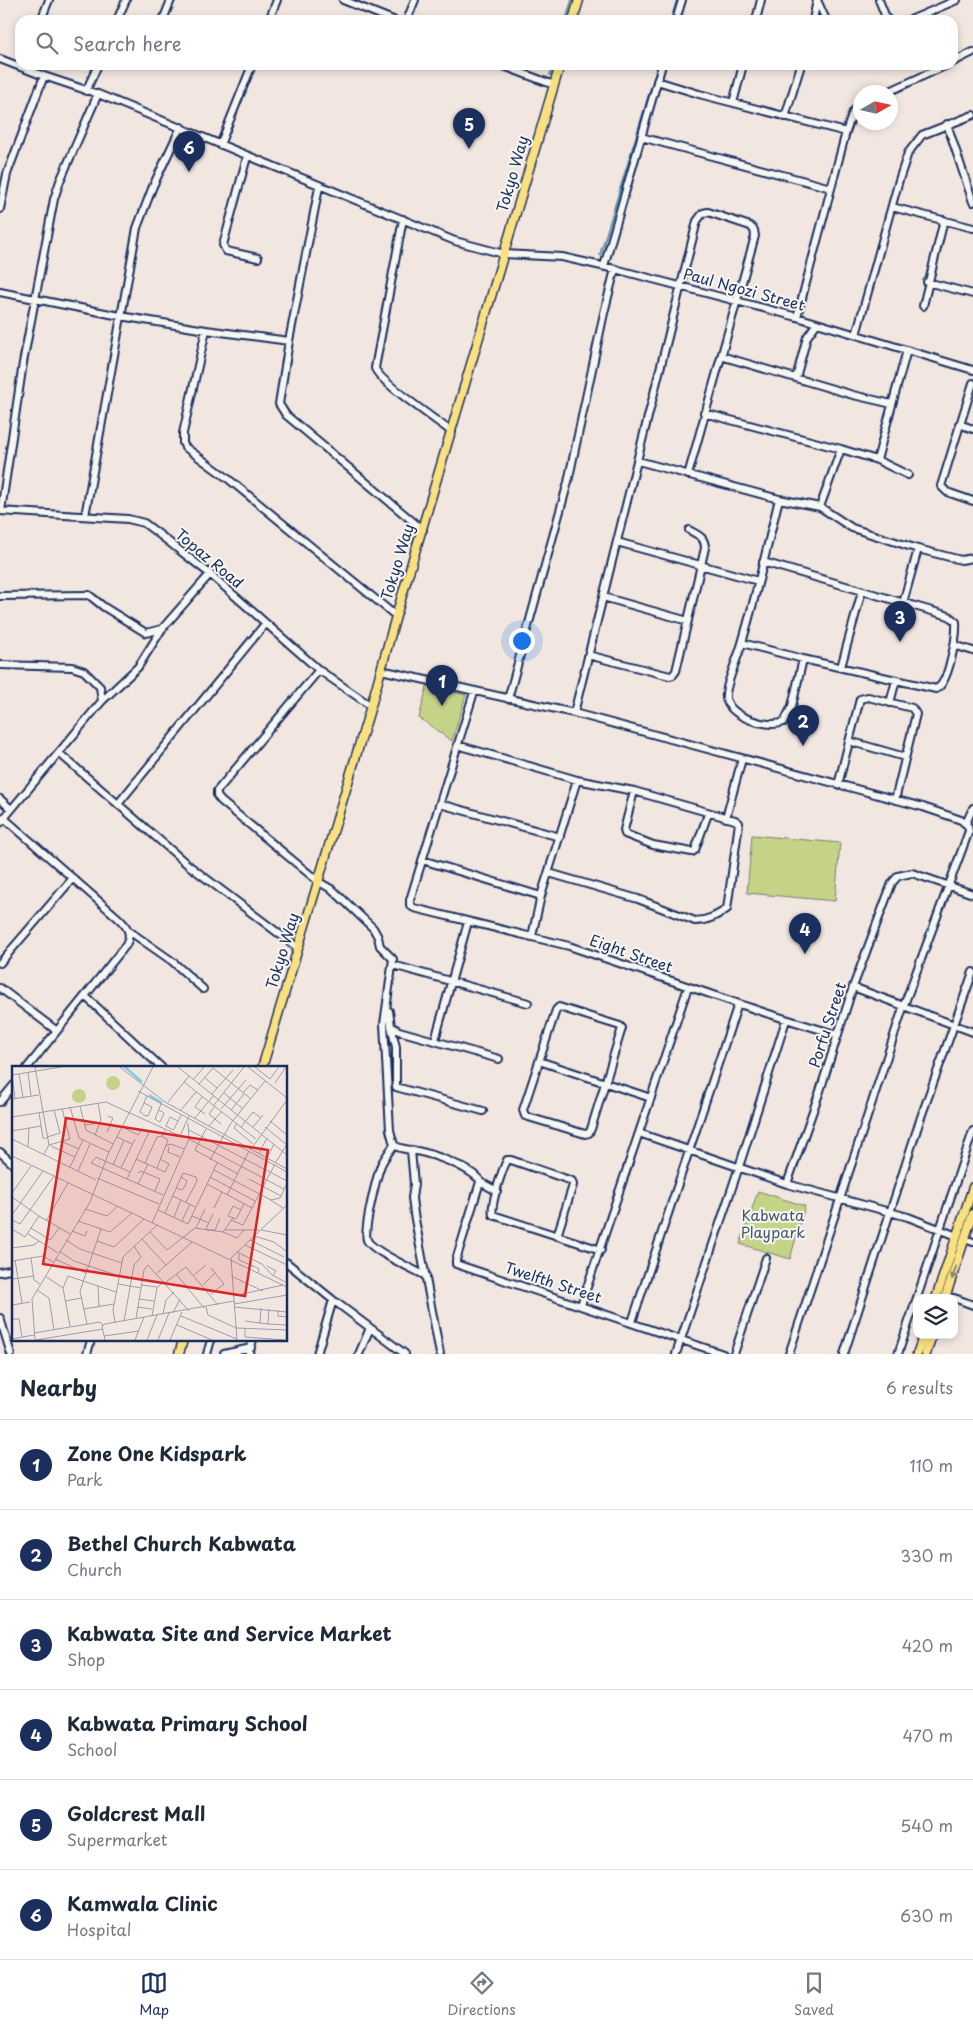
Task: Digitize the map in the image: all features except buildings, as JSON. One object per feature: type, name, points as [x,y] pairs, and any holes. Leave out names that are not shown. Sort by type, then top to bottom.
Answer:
[{"type":"main road","points":[[574,15],[579,0]]},
{"type":"main road","name":"Tokyo Way","points":[[263,1066],[319,882],[558,70]]},
{"type":"main road","points":[[937,1294],[973,1186]]},
{"type":"main road","points":[[950,1294],[973,1214]]},
{"type":"main road","points":[[918,1354],[923,1339]]},
{"type":"main road","points":[[926,1354],[931,1339]]},
{"type":"street","points":[[43,15],[49,0]]},
{"type":"street","points":[[119,15],[126,0]]},
{"type":"street","points":[[165,15],[171,0]]},
{"type":"street","points":[[271,15],[277,0]]},
{"type":"street","points":[[343,0],[380,15]]},
{"type":"street","points":[[409,15],[415,0]]},
{"type":"street","points":[[678,15],[682,0]]},
{"type":"street","points":[[757,15],[761,0]]},
{"type":"street","points":[[814,15],[817,0]]},
{"type":"street","points":[[817,0],[824,15]]},
{"type":"street","points":[[879,0],[885,15]]},
{"type":"street","points":[[922,15],[957,0]]},
{"type":"street","points":[[958,60],[973,52]]},
{"type":"street","name":"Paul Ngozi Street","points":[[0,59],[15,64]]},
{"type":"street","name":"Paul Ngozi Street","points":[[31,70],[98,94],[247,157],[455,241],[504,254],[562,257],[604,266],[797,317],[973,370]]},
{"type":"street","points":[[86,91],[96,70]]},
{"type":"street","points":[[220,144],[251,70]]},
{"type":"street","points":[[514,70],[554,85]]},
{"type":"street","points":[[604,266],[660,70]]},
{"type":"street","points":[[733,103],[742,70]]},
{"type":"street","points":[[785,117],[799,70]]},
{"type":"street","points":[[898,87],[936,70]]},
{"type":"street","points":[[0,209],[7,174],[44,76]]},
{"type":"street","points":[[657,81],[699,94],[846,132]]},
{"type":"street","points":[[0,511],[35,297],[56,191],[98,94]]},
{"type":"street","points":[[797,317],[853,112]]},
{"type":"street","points":[[856,335],[908,153],[922,136],[947,124],[973,115]]},
{"type":"street","points":[[947,124],[973,202]]},
{"type":"street","points":[[85,516],[137,228],[153,186],[180,128]]},
{"type":"street","points":[[641,137],[831,188]]},
{"type":"street","points":[[247,157],[222,245],[226,251],[258,258]]},
{"type":"street","points":[[319,186],[279,399],[283,411],[423,530]]},
{"type":"street","points":[[892,207],[973,228]]},
{"type":"street","points":[[574,714],[697,221],[703,213],[708,212],[750,226],[754,230],[754,244],[736,300],[688,475]]},
{"type":"street","points":[[403,219],[375,368],[376,372],[394,389],[452,432]]},
{"type":"street","points":[[923,306],[927,282],[944,220]]},
{"type":"street","points":[[508,700],[568,482],[591,371],[616,269]]},
{"type":"street","points":[[927,282],[973,294]]},
{"type":"street","points":[[0,292],[35,297],[120,316],[289,341]]},
{"type":"street","points":[[796,378],[807,337],[817,323]]},
{"type":"street","points":[[206,330],[183,433],[183,443],[396,616]]},
{"type":"street","points":[[877,460],[907,350]]},
{"type":"street","points":[[721,356],[853,395],[892,404]]},
{"type":"street","points":[[973,383],[941,486],[947,492],[973,501]]},
{"type":"street","points":[[704,413],[841,449],[877,460],[908,475]]},
{"type":"street","points":[[959,424],[973,429]]},
{"type":"street","points":[[820,508],[841,449]]},
{"type":"street","points":[[638,461],[779,499],[820,508],[852,528],[918,549],[961,560],[973,558]]},
{"type":"street","points":[[779,499],[742,643],[726,694],[726,700],[739,714],[752,721],[767,725],[778,725],[784,722],[787,718],[803,659]]},
{"type":"street","name":"Topaz Road","points":[[0,511],[128,518],[144,523],[210,574],[319,670],[371,706]]},
{"type":"street","points":[[588,655],[670,676],[673,675],[676,671],[688,621],[705,541],[702,537],[689,530]]},
{"type":"street","points":[[618,542],[758,581]]},
{"type":"street","points":[[903,603],[918,549]]},
{"type":"street","points":[[742,643],[803,659],[939,688],[943,682],[954,645],[956,622],[953,619],[763,562]]},
{"type":"street","points":[[203,989],[172,961],[129,931],[124,924],[73,878],[2,820],[102,701],[138,667],[162,629],[210,574]]},
{"type":"street","points":[[841,667],[862,591]]},
{"type":"street","points":[[0,596],[89,595],[143,632],[162,629]]},
{"type":"street","points":[[603,597],[688,621]]},
{"type":"street","points":[[118,804],[265,624]]},
{"type":"street","points":[[954,645],[973,650]]},
{"type":"street","points":[[0,665],[72,667],[84,672],[100,687],[102,701]]},
{"type":"street","points":[[319,670],[217,791],[217,796],[319,882],[332,890],[373,928],[380,946],[393,959],[384,1024],[391,1140],[394,1146],[466,1168],[480,1182],[496,1191]]},
{"type":"street","points":[[381,670],[574,714],[896,800],[954,817],[969,825]]},
{"type":"street","points":[[890,703],[896,680]]},
{"type":"street","points":[[474,692],[422,860],[542,896]]},
{"type":"street","points":[[838,786],[860,699],[868,697],[912,708],[916,714],[896,800]]},
{"type":"street","points":[[849,741],[905,757]]},
{"type":"street","points":[[457,745],[577,780],[634,791],[739,823],[727,909],[715,917],[703,921],[695,921],[638,899],[549,873]]},
{"type":"street","points":[[59,752],[187,864],[298,948]]},
{"type":"street","points":[[726,818],[742,759]]},
{"type":"street","points":[[532,936],[577,780]]},
{"type":"street","points":[[634,791],[624,830],[625,834],[653,844],[692,852],[695,850],[708,814]]},
{"type":"street","points":[[0,799],[11,809]]},
{"type":"street","points":[[440,804],[560,837]]},
{"type":"street","points":[[789,1354],[904,1005],[969,831],[973,808]]},
{"type":"street","name":"Eight Street","points":[[422,860],[410,900],[410,906],[414,908],[568,946],[688,988],[838,1035]]},
{"type":"street","name":"Porfu Street","points":[[787,1184],[853,986],[892,883],[898,876],[912,873],[949,886]]},
{"type":"street","points":[[0,963],[73,878]]},
{"type":"street","points":[[949,886],[973,894]]},
{"type":"street","points":[[435,1040],[468,922]]},
{"type":"street","points":[[29,1066],[126,945],[130,939],[129,931]]},
{"type":"street","points":[[393,965],[528,1003]]},
{"type":"street","points":[[844,1354],[891,1213],[920,1117],[952,1025],[973,972]]},
{"type":"street","points":[[853,986],[973,1032]]},
{"type":"street","points":[[0,988],[57,1031]]},
{"type":"street","points":[[581,1305],[688,988]]},
{"type":"street","points":[[85,996],[160,1066]]},
{"type":"street","points":[[388,999],[396,1047],[396,1087],[483,1111]]},
{"type":"street","points":[[632,1322],[738,1004]]},
{"type":"street","points":[[559,1007],[620,1026],[622,1032],[589,1133],[585,1134],[526,1116],[523,1110],[539,1061],[556,1010],[559,1007]]},
{"type":"street","points":[[676,1354],[786,1020]]},
{"type":"street","points":[[391,1026],[398,1031],[499,1059]]},
{"type":"street","points":[[539,1061],[651,1098]]},
{"type":"street","points":[[0,1102],[12,1087]]},
{"type":"street","points":[[898,1354],[973,1131]]},
{"type":"street","points":[[639,1133],[787,1184],[891,1213],[940,1228],[957,1236]]},
{"type":"street","points":[[394,1146],[382,1163],[370,1208],[366,1232],[367,1239],[371,1245],[388,1256],[426,1276]]},
{"type":"street","points":[[411,1150],[414,1184],[412,1198],[440,1354]]},
{"type":"street","points":[[0,1152],[12,1163]]},
{"type":"street","points":[[557,1236],[573,1185],[572,1181],[507,1160],[496,1191],[493,1215],[557,1236],[601,1250]]},
{"type":"street","name":"Twelfth Street","points":[[480,1182],[456,1264],[723,1354]]},
{"type":"street","points":[[965,1239],[973,1242]]},
{"type":"street","points":[[734,1354],[766,1258]]},
{"type":"street","points":[[288,1264],[403,1353]]},
{"type":"street","points":[[317,1354],[333,1300]]},
{"type":"street","points":[[958,1300],[973,1305]]},
{"type":"street","points":[[0,1318],[10,1354]]},
{"type":"street","points":[[359,1354],[370,1328]]},
{"type":"street","points":[[224,1354],[250,1351]]},
{"type":"green space","points":[[427,686],[466,695],[452,741],[419,718]]},
{"type":"green space","points":[[752,835],[840,843],[835,901],[747,893]]},
{"type":"green space","name":"Kabwata Playpark","points":[[758,1191],[805,1206],[790,1259],[740,1244]]},
{"type":"waterway","points":[[568,15],[572,0]]},
{"type":"waterway","points":[[672,15],[677,0]]},
{"type":"waterway","points":[[550,75],[552,70]]},
{"type":"waterway","points":[[600,255],[656,70]]},
{"type":"place","name":"Goldcrest Mall","points":[[469,149]]},
{"type":"place","name":"Kamwala Clinic","points":[[189,172]]},
{"type":"place","name":"Kabwata Site and Service Market","points":[[900,642]]},
{"type":"place","name":"Zone One Kidspark","points":[[442,706]]},
{"type":"place","name":"Bethel Church Kabwata","points":[[803,746]]},
{"type":"place","name":"Kabwata Primary School","points":[[805,954]]}]
